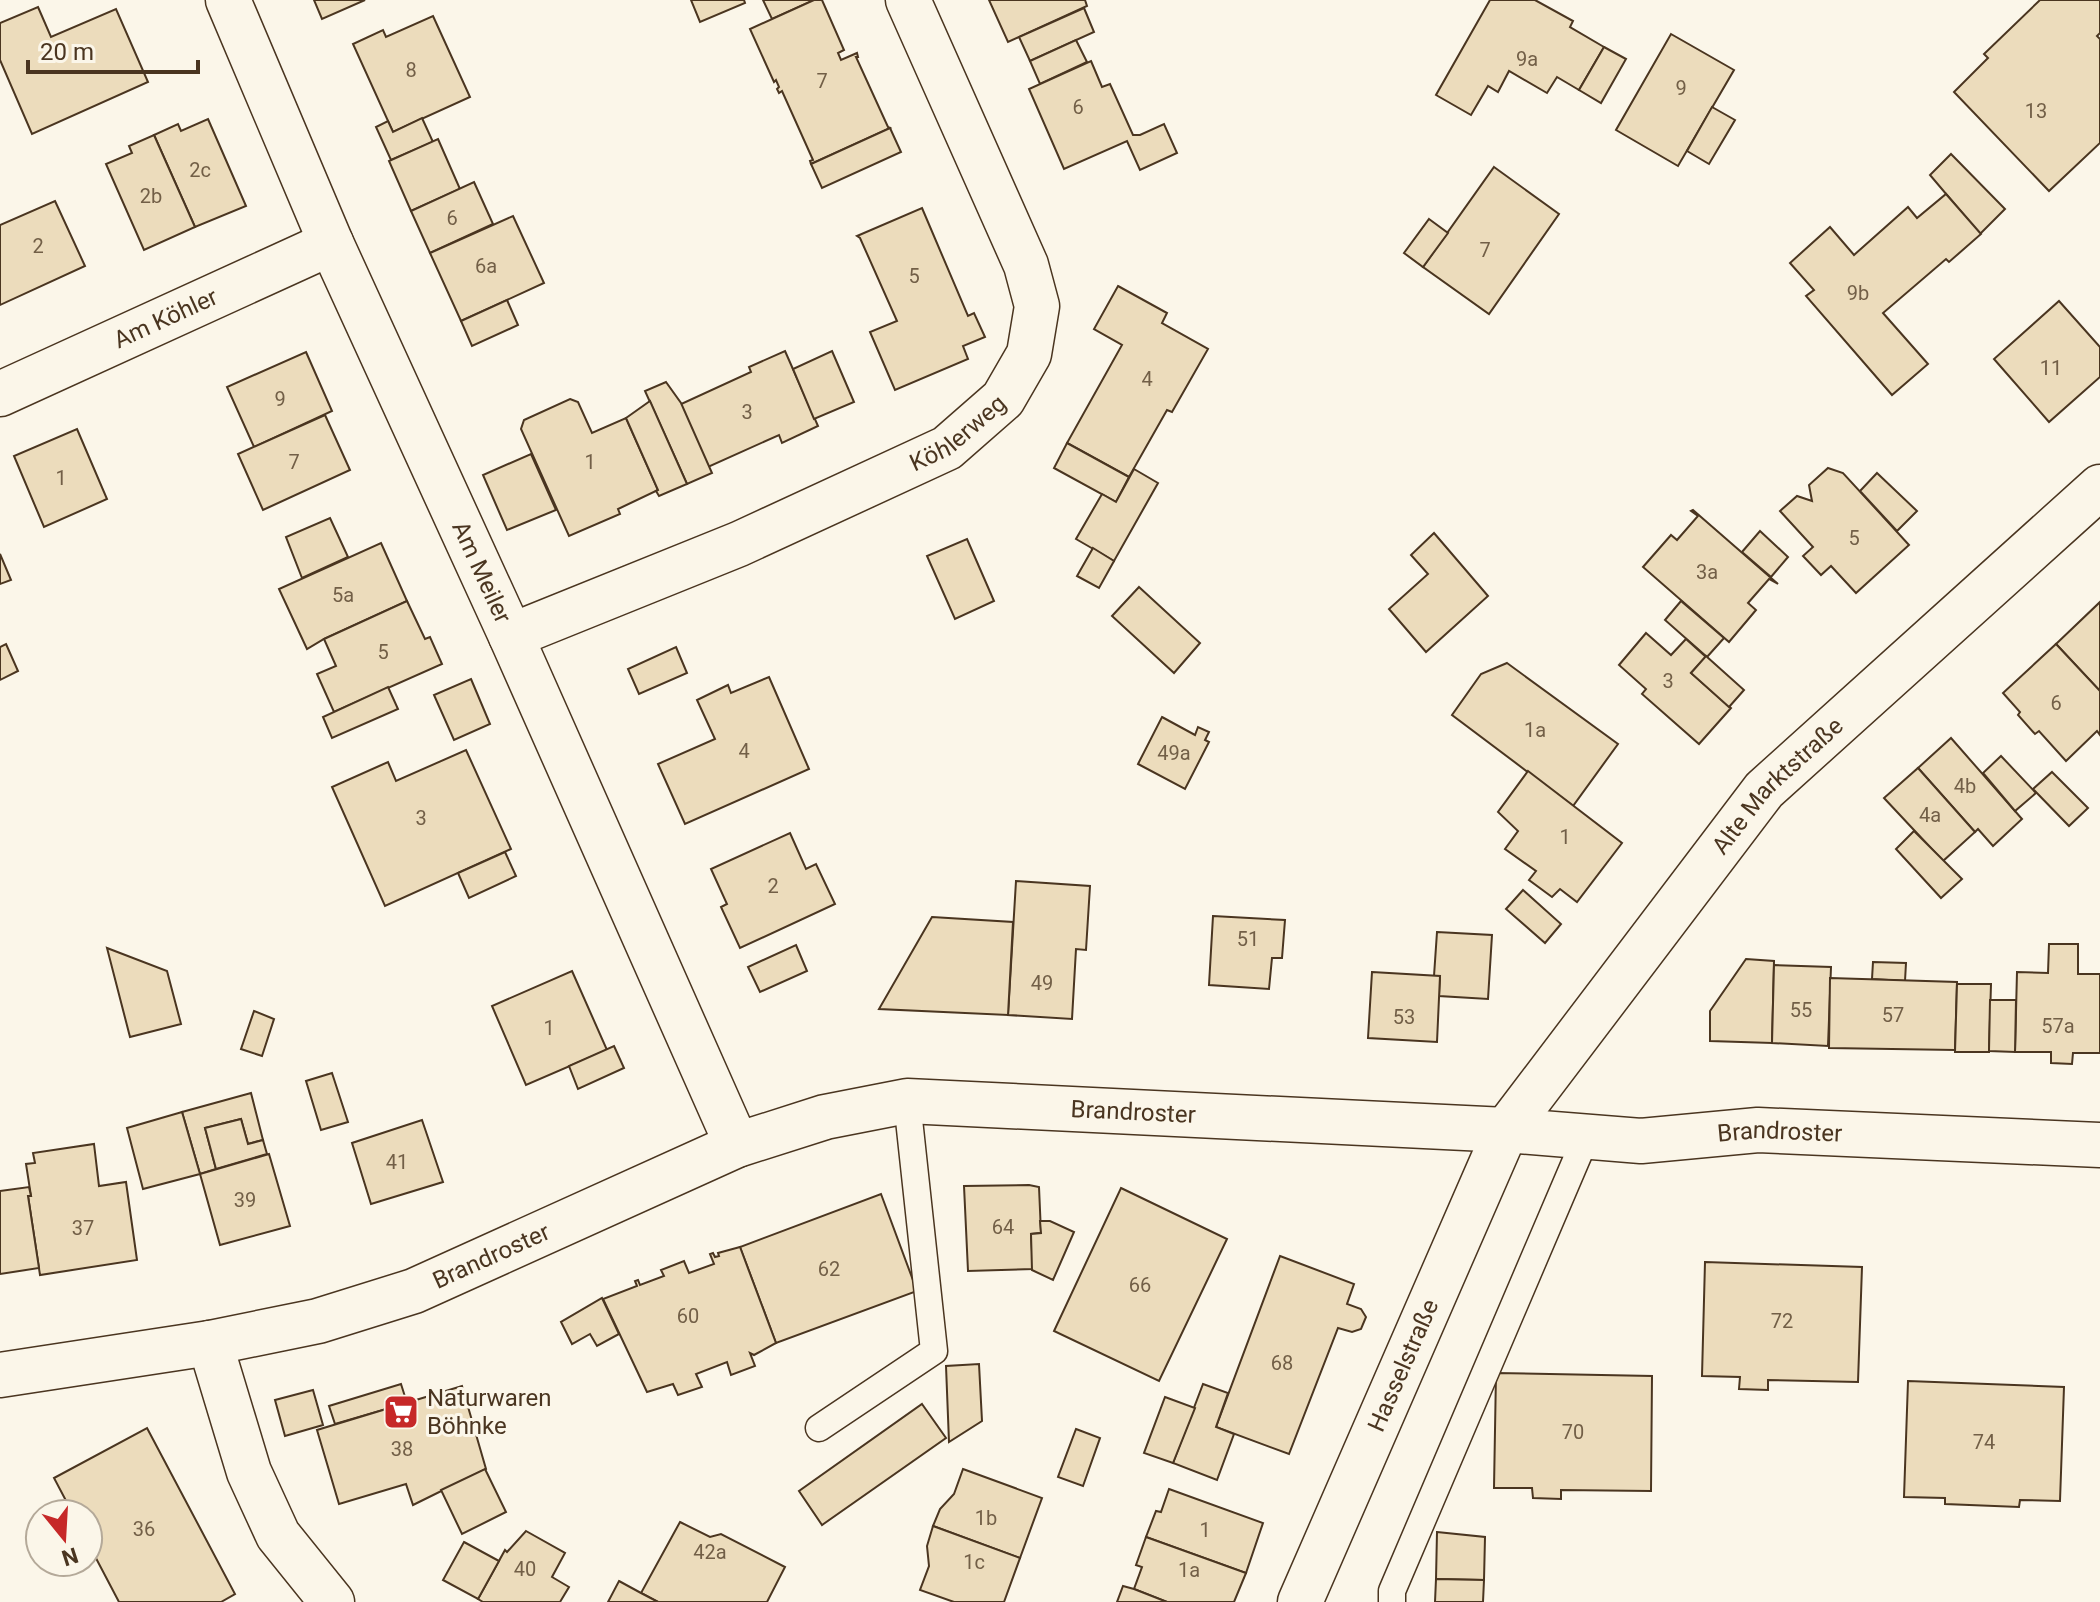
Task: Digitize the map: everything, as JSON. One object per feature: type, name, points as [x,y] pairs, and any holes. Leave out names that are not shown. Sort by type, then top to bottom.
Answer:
[{"type":"street","name":"Am Meiler","points":[[228,0],[331,243],[511,636],[737,1145]]},
{"type":"street","name":"Köhlerweg","points":[[511,636],[739,544],[947,448],[1003,399],[1029,354],[1037,306],[1026,265],[908,0]]},
{"type":"street","name":"Am Köhler","points":[[0,394],[331,243]]},
{"type":"street","name":"Alte Marktstraße","points":[[1506,1130],[1764,790],[2100,487]]},
{"type":"street","name":"Brandroster","points":[[0,1375],[210,1343],[318,1321],[414,1291],[737,1145],[825,1117],[907,1101],[1506,1130],[1641,1141],[1758,1130],[2100,1145]]},
{"type":"street","name":"Hasselstraße","points":[[1300,1602],[1506,1130]]},
{"type":"street","points":[[210,1343],[249,1472],[278,1535],[332,1602]]},
{"type":"lane","points":[[819,1428],[934,1351],[907,1101]]},
{"type":"lane","points":[[1392,1602],[1392,1591],[1586,1137]]},
{"type":"building","points":[[314,0],[365,0],[322,19]]},
{"type":"building","points":[[691,0],[744,0],[745,3],[700,22]]},
{"type":"building","points":[[763,0],[814,0],[772,19]]},
{"type":"building","points":[[814,0],[822,0],[844,50],[838,53],[841,60],[857,53],[856,57],[890,128],[811,164],[813,160],[782,91],[779,93],[776,80],[774,82],[750,29]]},
{"type":"building","points":[[989,0],[1085,0],[1087,6],[1008,42]]},
{"type":"building","points":[[1490,0],[1535,0],[1573,21],[1570,27],[1604,47],[1579,90],[1557,77],[1547,93],[1509,71],[1498,92],[1488,86],[1471,115],[1436,95]]},
{"type":"building","points":[[2040,0],[2100,0],[2100,33],[2097,36],[2100,39],[2100,143],[2049,191],[1954,92],[1988,58],[1984,54]]},
{"type":"building","points":[[38,7],[51,37],[116,9],[148,82],[32,134],[0,60],[0,23]]},
{"type":"building","points":[[1084,8],[1094,32],[1030,61],[1019,37]]},
{"type":"building","points":[[433,16],[470,97],[393,132],[353,44],[383,30],[386,37]]},
{"type":"building","points":[[1671,34],[1734,70],[1678,166],[1616,130]]},
{"type":"building","points":[[1076,40],[1087,62],[1040,84],[1030,61]]},
{"type":"building","points":[[1604,47],[1626,59],[1601,103],[1579,90]]},
{"type":"building","points":[[1091,61],[1102,87],[1110,84],[1133,135],[1164,124],[1177,153],[1140,170],[1127,141],[1064,169],[1029,89]]},
{"type":"building","points":[[1712,107],[1735,120],[1709,164],[1687,151]]},
{"type":"building","points":[[422,118],[433,142],[391,160],[376,127],[388,121],[393,132]]},
{"type":"building","points":[[208,119],[246,206],[195,227],[154,135],[178,124],[181,131]]},
{"type":"building","points":[[890,128],[901,152],[822,188],[811,164]]},
{"type":"building","points":[[154,135],[195,227],[144,250],[106,164],[132,153],[129,146]]},
{"type":"building","points":[[438,139],[460,189],[411,211],[389,161]]},
{"type":"building","points":[[1951,154],[2005,209],[1980,234],[1930,175]]},
{"type":"building","points":[[1494,167],[1559,214],[1489,314],[1423,267]]},
{"type":"building","points":[[474,182],[493,224],[430,253],[411,211]]},
{"type":"building","points":[[1946,194],[1981,234],[1949,262],[1946,259],[1883,313],[1928,364],[1892,395],[1806,296],[1814,290],[1790,263],[1830,227],[1854,255],[1908,207],[1917,218]]},
{"type":"building","points":[[55,201],[85,266],[0,305],[0,225]]},
{"type":"building","points":[[922,208],[968,316],[974,313],[985,337],[963,346],[968,359],[895,390],[870,332],[897,321],[857,236]]},
{"type":"building","points":[[513,216],[544,283],[461,321],[430,253]]},
{"type":"building","points":[[1429,219],[1448,233],[1423,267],[1404,253]]},
{"type":"building","points":[[1118,286],[1167,313],[1162,323],[1208,349],[1172,412],[1167,410],[1129,477],[1067,443],[1122,345],[1094,329]]},
{"type":"building","points":[[507,300],[518,325],[472,346],[461,321]]},
{"type":"building","points":[[2059,301],[2100,347],[2100,377],[2049,422],[1994,359]]},
{"type":"building","points":[[785,351],[818,426],[782,443],[779,435],[708,467],[679,405],[751,372],[749,367]]},
{"type":"building","points":[[832,351],[854,402],[814,419],[793,369]]},
{"type":"building","points":[[306,352],[332,411],[254,447],[227,387]]},
{"type":"building","points":[[666,382],[681,403],[712,473],[687,484],[645,391]]},
{"type":"building","points":[[570,399],[578,402],[592,433],[626,418],[658,490],[618,509],[620,514],[569,536],[521,429],[524,420]]},
{"type":"building","points":[[650,401],[687,484],[659,496],[626,418]]},
{"type":"building","points":[[325,415],[350,470],[263,510],[238,454]]},
{"type":"building","points":[[77,429],[107,499],[44,527],[14,456]]},
{"type":"building","points":[[1067,443],[1129,477],[1116,502],[1054,468]]},
{"type":"building","points":[[531,454],[556,510],[507,530],[483,475]]},
{"type":"building","points":[[1828,468],[1843,473],[1909,545],[1856,593],[1831,566],[1821,575],[1803,556],[1813,547],[1780,511],[1797,496],[1812,501],[1809,485]]},
{"type":"building","points":[[1134,469],[1158,483],[1114,561],[1076,539],[1102,494],[1116,502]]},
{"type":"building","points":[[1877,473],[1917,511],[1897,531],[1860,491]]},
{"type":"building","points":[[1693,510],[1778,584],[1769,579],[1748,603],[1756,610],[1729,642],[1643,567],[1671,535],[1677,540],[1698,516]]},
{"type":"building","points":[[330,518],[348,557],[302,578],[286,537]]},
{"type":"building","points":[[1760,531],[1788,557],[1771,577],[1742,552]]},
{"type":"building","points":[[1434,533],[1488,596],[1426,652],[1389,609],[1428,574],[1411,555]]},
{"type":"building","points":[[967,539],[994,601],[955,619],[927,556]]},
{"type":"building","points":[[381,543],[407,601],[307,649],[279,589]]},
{"type":"building","points":[[1093,548],[1114,561],[1099,588],[1077,576]]},
{"type":"building","points":[[0,554],[11,580],[0,584]]},
{"type":"building","points":[[1139,587],[1200,643],[1174,673],[1112,616]]},
{"type":"building","points":[[407,601],[425,639],[430,637],[442,664],[334,712],[317,674],[336,666],[324,639]]},
{"type":"building","points":[[1681,601],[1724,638],[1707,657],[1665,620]]},
{"type":"building","points":[[2100,602],[2100,691],[2056,644]]},
{"type":"building","points":[[1646,633],[1671,655],[1686,639],[1706,657],[1691,673],[1731,708],[1699,744],[1642,694],[1646,689],[1619,665]]},
{"type":"building","points":[[6,644],[18,671],[0,680],[0,647]]},
{"type":"building","points":[[2056,644],[2100,691],[2100,735],[2097,731],[2066,761],[2039,731],[2035,734],[2003,693]]},
{"type":"building","points":[[676,647],[687,673],[639,694],[628,669]]},
{"type":"building","points":[[1706,656],[1744,690],[1729,707],[1691,673]]},
{"type":"building","points":[[1507,663],[1618,744],[1573,806],[1452,715],[1481,674]]},
{"type":"building","points":[[769,677],[809,769],[685,824],[658,764],[715,739],[697,700],[728,685],[731,693]]},
{"type":"building","points":[[471,679],[490,724],[454,740],[434,695]]},
{"type":"building","points":[[388,687],[398,709],[332,738],[323,717]]},
{"type":"building","points":[[1162,717],[1195,735],[1198,727],[1209,732],[1205,740],[1209,742],[1185,789],[1138,764]]},
{"type":"building","points":[[1951,738],[2022,819],[1993,846],[1978,829],[1975,832],[1918,768]]},
{"type":"building","points":[[466,750],[511,849],[385,906],[332,787],[388,762],[396,781]]},
{"type":"building","points":[[2001,756],[2036,793],[2015,811],[1983,773]]},
{"type":"building","points":[[1918,768],[1975,832],[1943,861],[1884,798]]},
{"type":"building","points":[[1528,771],[1622,843],[1577,902],[1560,889],[1552,897],[1529,880],[1536,871],[1505,849],[1518,831],[1498,812]]},
{"type":"building","points":[[2052,772],[2088,808],[2069,826],[2033,789]]},
{"type":"building","points":[[1914,831],[1962,879],[1941,898],[1896,849]]},
{"type":"building","points":[[790,833],[806,869],[816,864],[835,904],[740,948],[721,907],[727,904],[711,869]]},
{"type":"building","points":[[505,852],[516,876],[469,898],[458,873]]},
{"type":"building","points":[[1016,881],[1090,886],[1086,950],[1076,949],[1072,1019],[1008,1015]]},
{"type":"building","points":[[1523,890],[1561,924],[1545,943],[1506,909]]},
{"type":"building","points":[[1213,916],[1285,920],[1282,958],[1272,958],[1269,989],[1209,985]]},
{"type":"building","points":[[932,917],[1013,922],[1008,1015],[879,1009]]},
{"type":"building","points":[[1437,932],[1492,935],[1488,999],[1439,996],[1440,976],[1434,976]]},
{"type":"building","points":[[2049,944],[2078,944],[2078,974],[2100,974],[2100,1053],[2073,1053],[2072,1064],[2051,1063],[2051,1052],[2015,1052],[2017,972],[2048,973]]},
{"type":"building","points":[[796,945],[807,971],[760,992],[748,967]]},
{"type":"building","points":[[107,948],[167,971],[181,1024],[130,1037]]},
{"type":"building","points":[[1746,959],[1774,961],[1772,1043],[1710,1041],[1710,1011]]},
{"type":"building","points":[[1873,962],[1906,963],[1905,981],[1872,979]]},
{"type":"building","points":[[1774,965],[1831,967],[1828,1046],[1772,1043]]},
{"type":"building","points":[[572,971],[607,1050],[526,1085],[492,1006]]},
{"type":"building","points":[[1372,972],[1440,976],[1437,1042],[1368,1038]]},
{"type":"building","points":[[1830,978],[1957,982],[1955,1050],[1829,1048]]},
{"type":"building","points":[[1957,984],[1991,984],[1989,1052],[1955,1052]]},
{"type":"building","points":[[1990,1000],[2016,1000],[2015,1052],[1989,1051]]},
{"type":"building","points":[[254,1011],[274,1019],[262,1056],[241,1049]]},
{"type":"building","points":[[614,1046],[624,1068],[578,1089],[569,1066]]},
{"type":"building","points":[[332,1073],[348,1122],[321,1130],[306,1081]]},
{"type":"building","points":[[251,1093],[263,1140],[248,1144],[241,1119],[205,1128],[216,1169],[200,1174],[182,1112]]},
{"type":"building","points":[[182,1112],[200,1174],[143,1189],[127,1128]]},
{"type":"building","points":[[241,1119],[248,1144],[263,1140],[267,1154],[216,1169],[205,1128]]},
{"type":"building","points":[[422,1120],[443,1182],[371,1204],[352,1143]]},
{"type":"building","points":[[94,1144],[99,1186],[126,1182],[137,1260],[40,1275],[26,1164],[35,1163],[33,1153]]},
{"type":"building","points":[[269,1154],[290,1226],[220,1245],[200,1174]]},
{"type":"building","points":[[964,1186],[1039,1187],[1041,1233],[1031,1234],[1033,1269],[968,1271]]},
{"type":"building","points":[[29,1187],[39,1268],[0,1274],[0,1191]]},
{"type":"building","points":[[1121,1188],[1227,1239],[1159,1381],[1054,1331]]},
{"type":"building","points":[[881,1194],[917,1291],[776,1343],[740,1247]]},
{"type":"building","points":[[1040,1221],[1050,1221],[1074,1232],[1053,1280],[1032,1270],[1031,1234],[1041,1233]]},
{"type":"building","points":[[740,1247],[776,1343],[754,1355],[750,1353],[755,1366],[731,1375],[727,1362],[696,1374],[702,1387],[678,1395],[673,1384],[647,1392],[603,1299],[637,1286],[635,1281],[638,1280],[640,1285],[664,1276],[661,1270],[684,1261],[689,1273],[714,1264],[710,1254],[713,1253],[715,1257],[719,1256],[718,1253]]},
{"type":"building","points":[[1280,1256],[1354,1284],[1347,1304],[1361,1309],[1366,1317],[1361,1329],[1352,1332],[1338,1328],[1289,1454],[1216,1427]]},
{"type":"building","points":[[1705,1262],[1862,1267],[1858,1382],[1768,1380],[1768,1390],[1739,1389],[1740,1377],[1702,1376]]},
{"type":"building","points":[[602,1298],[619,1334],[597,1346],[590,1334],[572,1344],[561,1322]]},
{"type":"building","points":[[979,1364],[982,1421],[949,1442],[946,1366]]},
{"type":"building","points":[[1496,1373],[1652,1376],[1651,1491],[1561,1490],[1561,1499],[1533,1498],[1532,1488],[1494,1488]]},
{"type":"building","points":[[1908,1381],[2064,1387],[2060,1501],[2020,1500],[2019,1507],[1945,1504],[1945,1498],[1904,1497]]},
{"type":"building","points":[[401,1384],[407,1403],[335,1424],[329,1406]]},
{"type":"building","points":[[1203,1384],[1228,1393],[1216,1427],[1234,1434],[1217,1480],[1173,1463]]},
{"type":"building","points":[[462,1386],[486,1469],[413,1505],[406,1484],[339,1504],[317,1430]]},
{"type":"building","points":[[313,1390],[323,1425],[285,1436],[275,1400]]},
{"type":"building","points":[[1165,1397],[1195,1408],[1173,1463],[1144,1453]]},
{"type":"building","points":[[922,1404],[946,1438],[822,1525],[799,1491]]},
{"type":"building","points":[[147,1428],[235,1594],[221,1602],[119,1602],[104,1573],[104,1498],[65,1498],[54,1478]]},
{"type":"building","points":[[1076,1429],[1100,1438],[1083,1486],[1058,1477]]},
{"type":"building","points":[[485,1469],[506,1512],[462,1534],[441,1490]]},
{"type":"building","points":[[963,1469],[1042,1498],[1020,1558],[933,1526],[940,1509],[954,1494]]},
{"type":"building","points":[[1169,1489],[1263,1523],[1246,1573],[1146,1537],[1156,1511],[1161,1512]]},
{"type":"building","points":[[680,1522],[710,1537],[721,1534],[785,1567],[767,1602],[658,1602],[641,1593]]},
{"type":"building","points":[[933,1526],[1020,1558],[1004,1602],[954,1602],[920,1590],[929,1566],[927,1546]]},
{"type":"building","points":[[526,1531],[565,1553],[552,1577],[569,1587],[560,1602],[483,1602],[478,1599],[505,1550],[507,1552]]},
{"type":"building","points":[[1437,1532],[1485,1537],[1484,1580],[1436,1579]]},
{"type":"building","points":[[1146,1537],[1246,1573],[1234,1602],[1167,1602],[1134,1589],[1142,1567],[1136,1565]]},
{"type":"building","points":[[464,1542],[499,1561],[478,1599],[443,1580]]},
{"type":"building","points":[[1436,1579],[1484,1580],[1483,1602],[1435,1602]]},
{"type":"building","points":[[619,1581],[641,1593],[658,1602],[608,1602]]},
{"type":"building","points":[[1123,1586],[1134,1589],[1167,1602],[1117,1602]]},
{"type":"place","name":"Naturwaren Böhnke","points":[[401,1412]]}]
